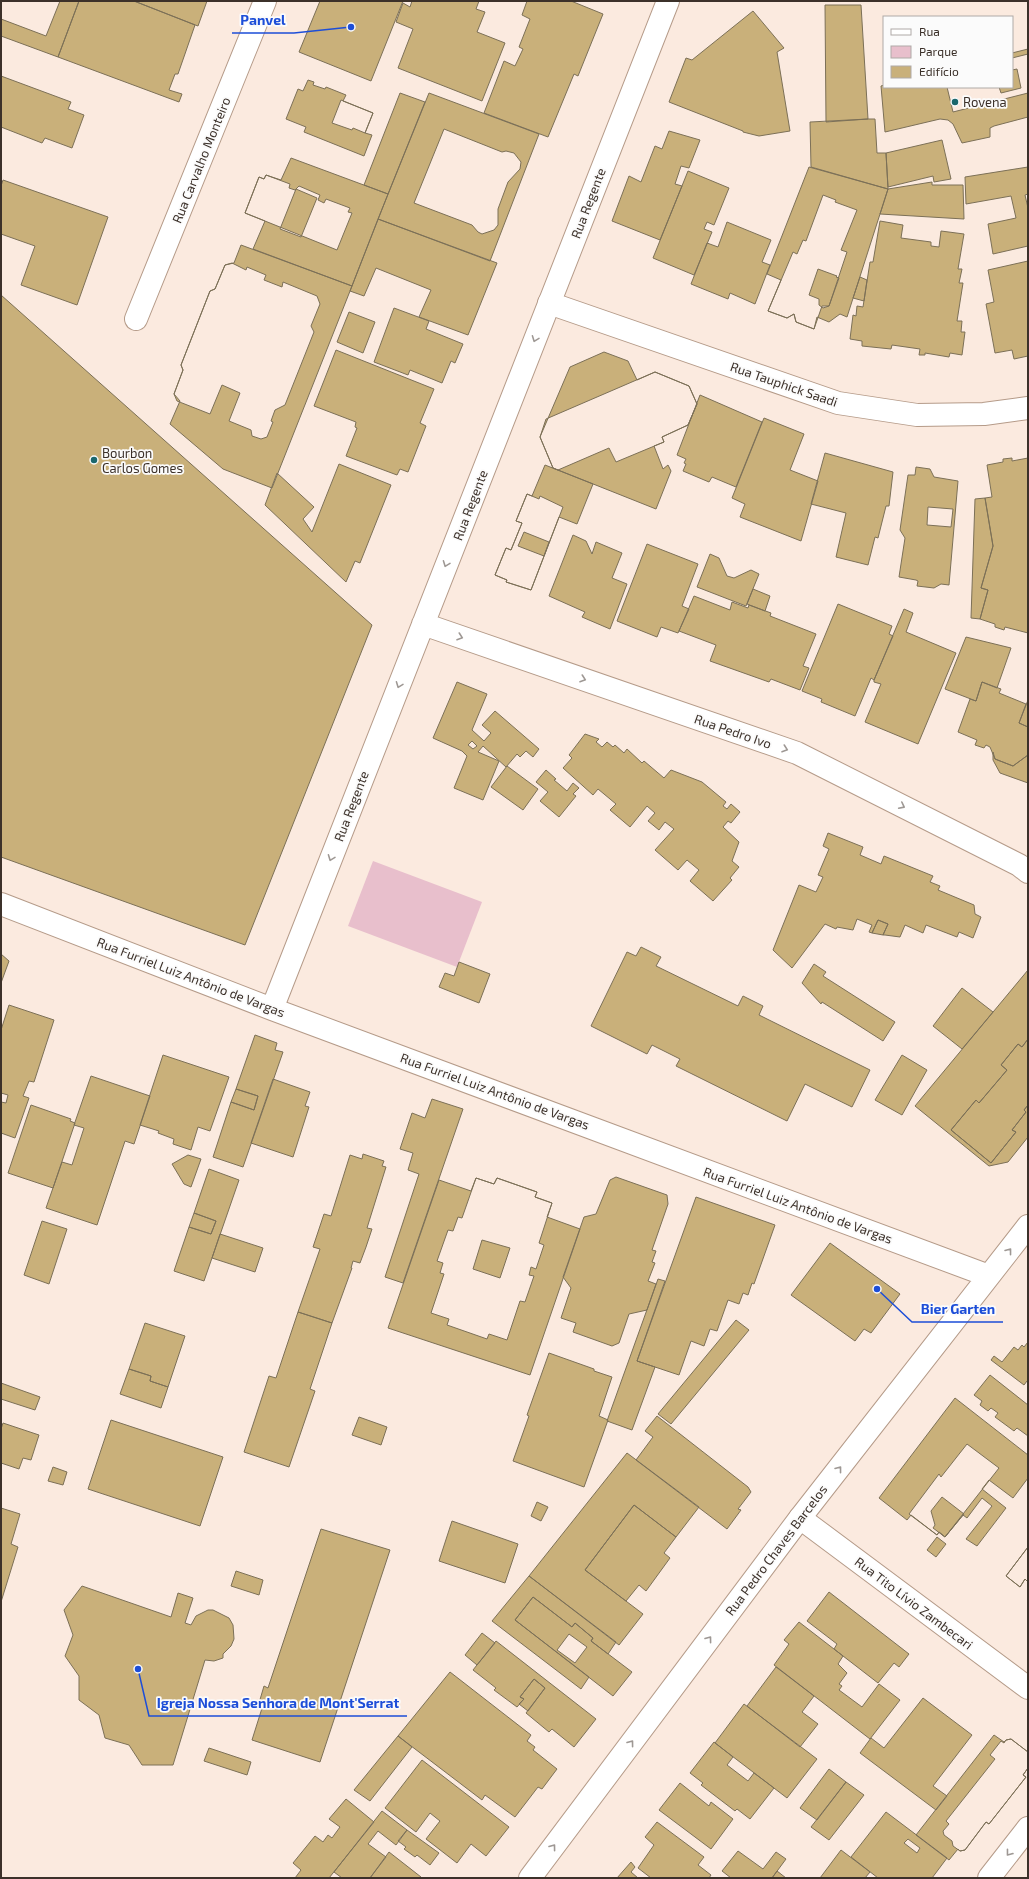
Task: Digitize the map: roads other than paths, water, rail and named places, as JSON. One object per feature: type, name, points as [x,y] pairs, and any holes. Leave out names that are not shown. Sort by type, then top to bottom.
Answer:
[{"type":"street","name":"Rua Carvalho Monteiro","points":[[136,319],[265,1]]},
{"type":"street","name":"Rua Regente","points":[[272,1009],[668,1]]},
{"type":"street","name":"Rua Tauphick Saadi","points":[[549,303],[838,403],[917,415],[984,414],[1028,408]]},
{"type":"street","name":"Rua Pedro Ivo","points":[[423,624],[797,753],[1019,865],[1028,872]]},
{"type":"street","name":"Rua Furriel Luiz Antônio de Vargas","points":[[1,904],[272,1009],[989,1276]]},
{"type":"street","name":"Rua Pedro Chaves Barcelos","points":[[530,1878],[800,1518],[1028,1226]]},
{"type":"street","name":"Rua Tito Lívio Zambecari","points":[[800,1518],[1028,1688]]},
{"type":"street","points":[[989,1878],[1028,1828]]},
{"type":"place","name":"Panvel","points":[[351,27]]},
{"type":"place","name":"Rovena","points":[[955,102]]},
{"type":"place","name":"Bourbon Carlos Gomes","points":[[94,460]]},
{"type":"place","name":"Bier Garten","points":[[877,1289]]},
{"type":"place","name":"Igreja Nossa Senhora de Mont'Serrat","points":[[138,1669]]}]
